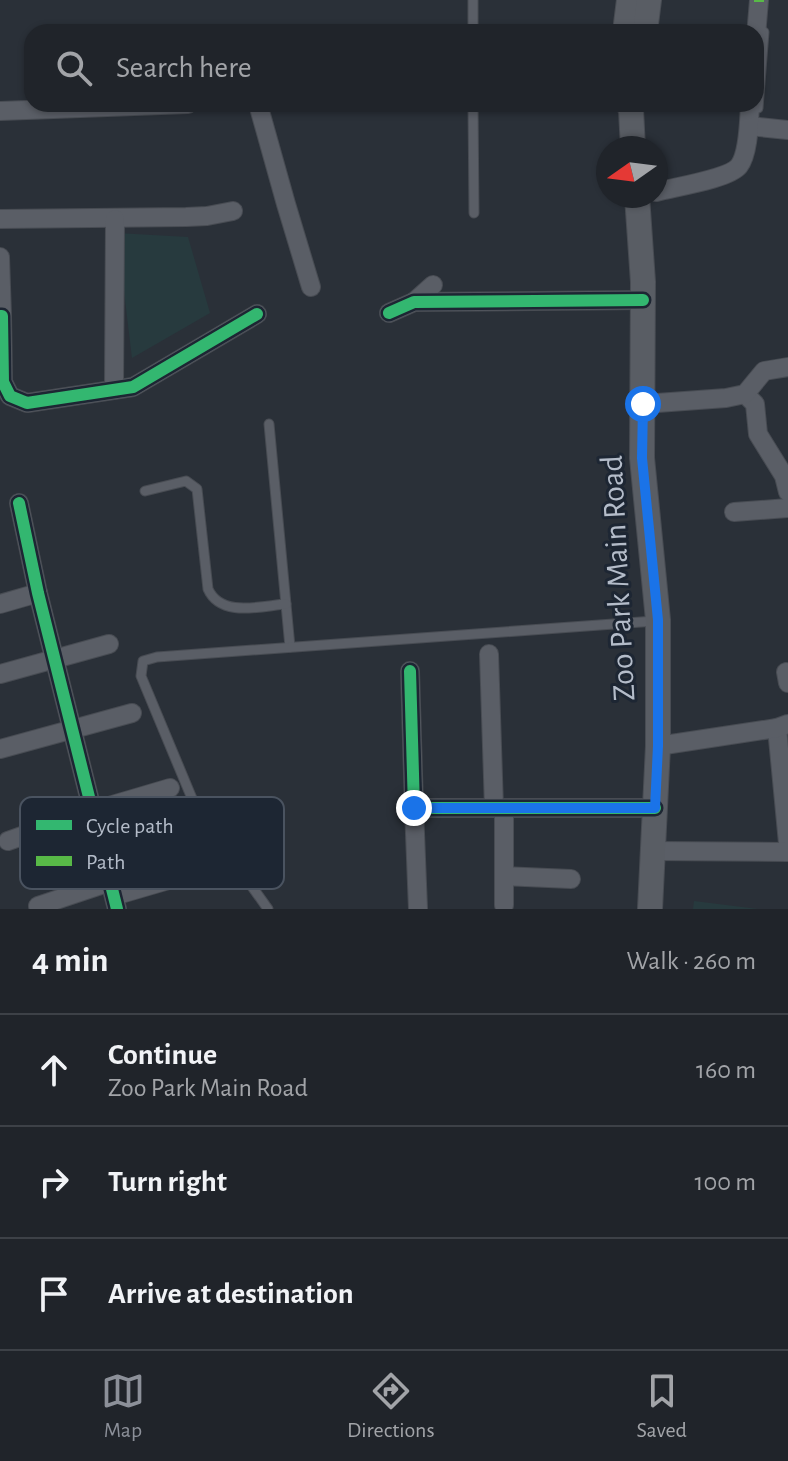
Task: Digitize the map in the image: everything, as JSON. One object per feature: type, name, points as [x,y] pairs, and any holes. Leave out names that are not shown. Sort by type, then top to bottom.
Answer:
[{"type":"main road","points":[[626,24],[629,0]]},
{"type":"main road","points":[[646,24],[649,0]]},
{"type":"main road","points":[[631,112],[632,136]]},
{"type":"main road","name":"Zoo Park Main Road","points":[[638,208],[643,300],[642,458],[658,620],[658,746],[650,909]]},
{"type":"street","points":[[757,24],[759,0]]},
{"type":"street","points":[[0,111],[24,110]]},
{"type":"street","points":[[260,112],[311,287]]},
{"type":"street","points":[[668,189],[729,174],[740,165],[752,112]]},
{"type":"street","points":[[749,126],[788,130]]},
{"type":"street","points":[[0,219],[207,216],[233,211]]},
{"type":"street","points":[[114,390],[115,219]]},
{"type":"street","points":[[0,257],[3,382],[10,396],[27,403],[133,387],[257,314]]},
{"type":"street","points":[[389,313],[414,302],[433,285]]},
{"type":"street","points":[[414,302],[643,300]]},
{"type":"street","points":[[643,404],[745,394],[764,371],[788,367]]},
{"type":"street","points":[[745,394],[755,404],[758,434],[784,476],[788,492]]},
{"type":"street","points":[[19,503],[89,797]]},
{"type":"street","points":[[734,512],[788,508]]},
{"type":"street","points":[[0,604],[38,593]]},
{"type":"street","points":[[0,674],[109,644]]},
{"type":"street","points":[[489,654],[504,905]]},
{"type":"street","points":[[410,671],[418,909]]},
{"type":"street","points":[[0,749],[132,713]]},
{"type":"street","points":[[658,746],[783,726],[788,843]]},
{"type":"street","points":[[139,797],[170,788]]},
{"type":"street","points":[[414,808],[655,808]]},
{"type":"street","points":[[8,841],[20,837]]},
{"type":"street","points":[[653,851],[788,852]]},
{"type":"street","points":[[504,876],[571,879]]},
{"type":"street","points":[[38,906],[135,889]]},
{"type":"lane","points":[[473,0],[473,24]]},
{"type":"lane","points":[[764,24],[767,0]]},
{"type":"lane","points":[[473,112],[474,213]]},
{"type":"lane","points":[[269,424],[290,647]]},
{"type":"lane","points":[[145,491],[186,481],[197,489],[208,589],[213,599],[233,608],[286,604]]},
{"type":"lane","points":[[191,797],[141,676],[143,661],[157,657],[658,620]]},
{"type":"lane","points":[[254,889],[268,909]]},
{"type":"green space","points":[[117,233],[188,237],[210,313],[132,358]]},
{"type":"green space","points":[[694,901],[758,909],[693,909]]},
{"type":"cycle path","points":[[389,313],[414,302],[643,300]]},
{"type":"cycle path","points":[[0,316],[3,382],[10,396],[27,403],[133,387],[257,314]]},
{"type":"cycle path","points":[[19,503],[89,797]]},
{"type":"cycle path","points":[[410,671],[414,808],[655,808]]},
{"type":"cycle path","points":[[112,889],[117,909]]},
{"type":"route","points":[[414,808],[655,808],[658,620],[642,458],[643,404]]}]
